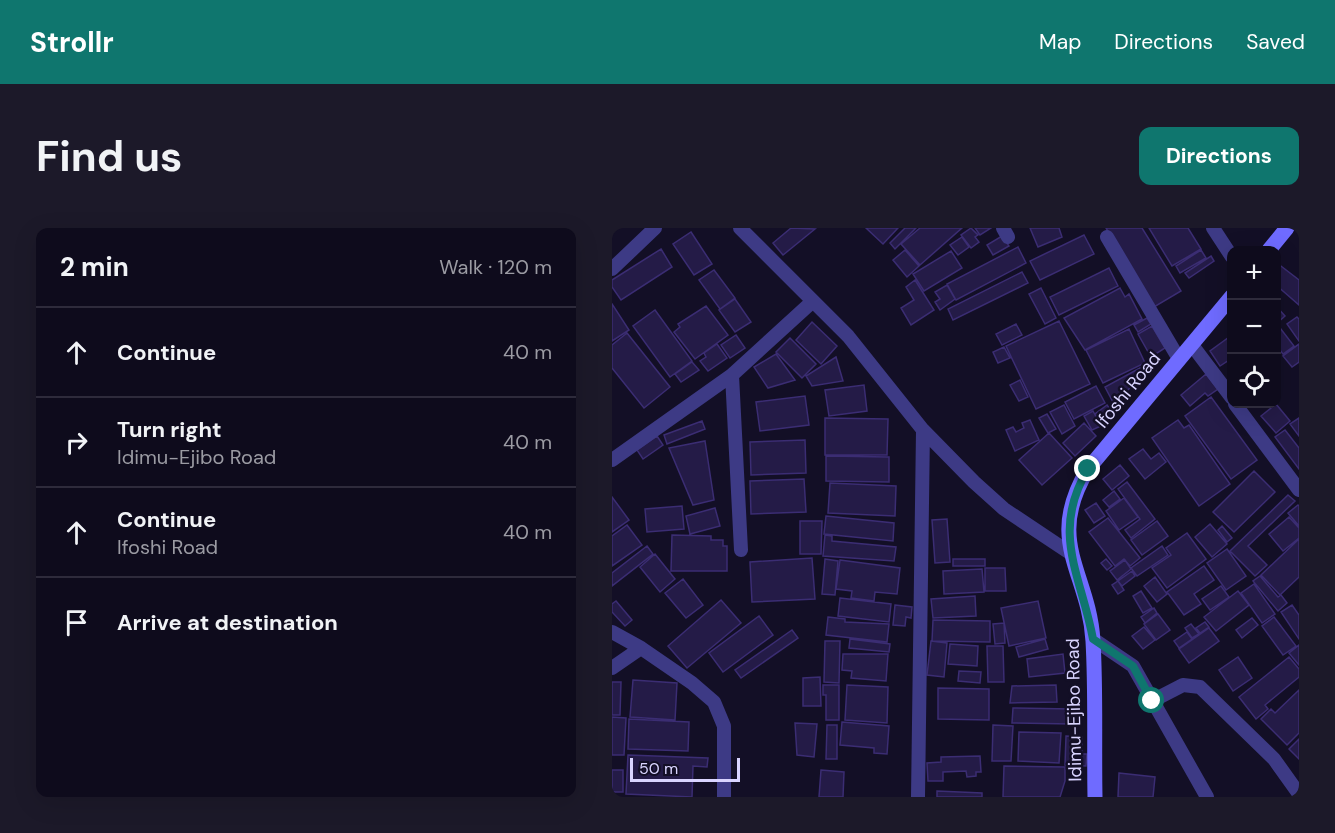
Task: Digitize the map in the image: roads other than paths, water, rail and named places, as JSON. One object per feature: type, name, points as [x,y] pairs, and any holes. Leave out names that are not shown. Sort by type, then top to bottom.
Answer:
[{"type":"main road","points":[[1272,246],[1287,228]]},
{"type":"main road","name":"Ifoshi Road","points":[[1070,553],[1071,510],[1078,487],[1088,469],[1229,300]]},
{"type":"main road","name":"Idimu-Ejibo Road","points":[[1070,553],[1088,612],[1093,639],[1095,797]]},
{"type":"street","points":[[612,269],[655,228]]},
{"type":"street","points":[[740,228],[861,350],[923,430],[1004,509],[1070,553]]},
{"type":"street","points":[[1213,228],[1227,249]]},
{"type":"street","points":[[1107,237],[1179,359]]},
{"type":"street","points":[[612,460],[732,375],[813,301]]},
{"type":"street","points":[[1192,345],[1227,391]]},
{"type":"street","points":[[732,375],[741,550]]},
{"type":"street","points":[[1238,408],[1299,490]]},
{"type":"street","points":[[918,797],[923,430]]},
{"type":"street","points":[[612,632],[641,648],[692,683],[714,702],[724,726],[724,797]]},
{"type":"street","points":[[1093,639],[1133,666],[1207,797]]},
{"type":"street","points":[[612,668],[641,648]]},
{"type":"street","points":[[1152,701],[1183,685],[1200,687],[1274,759],[1299,794]]}]
